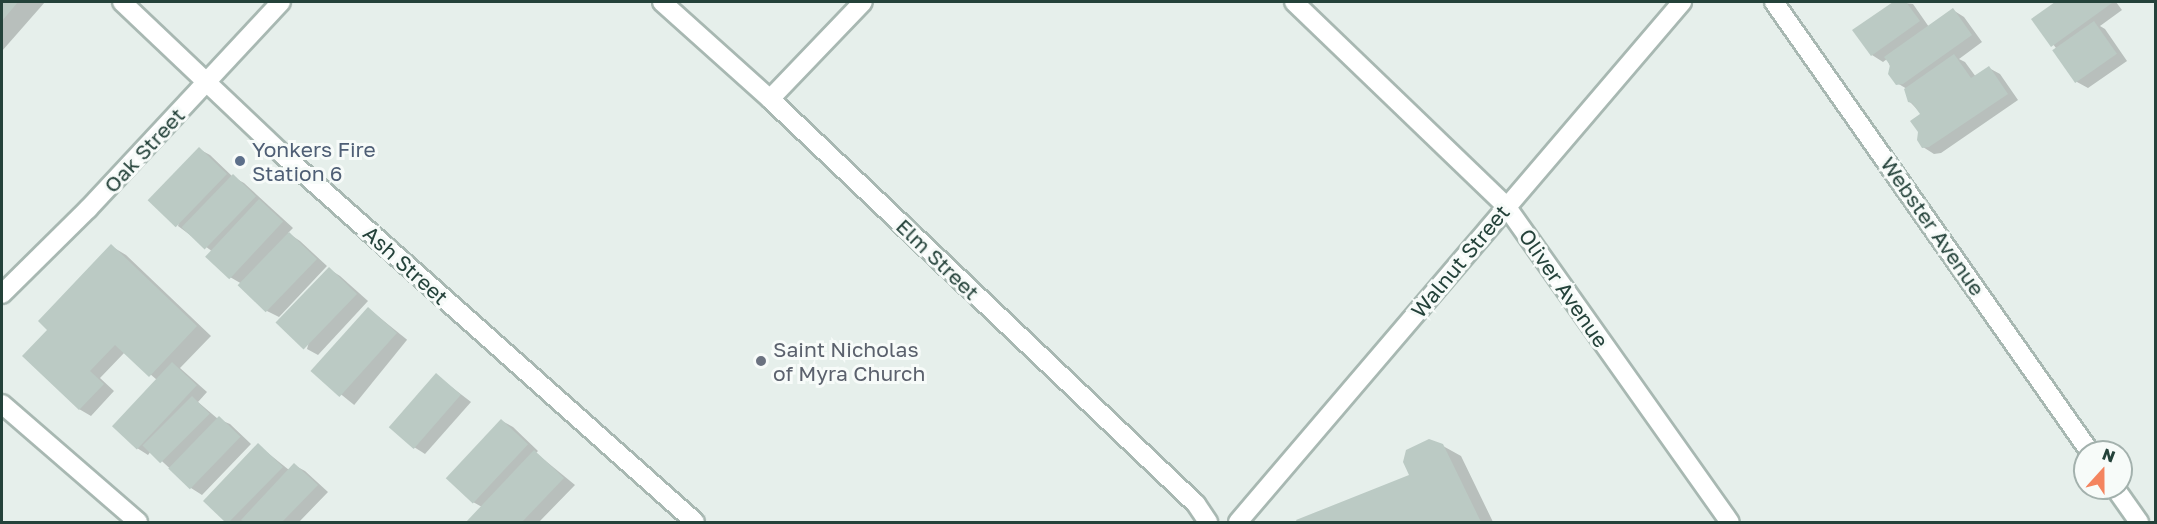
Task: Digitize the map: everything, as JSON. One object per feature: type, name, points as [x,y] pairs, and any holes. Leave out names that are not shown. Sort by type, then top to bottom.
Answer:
[{"type":"street","name":"Ash Street","points":[[122,2],[282,154],[695,522]]},
{"type":"street","name":"Oak Street","points":[[2,294],[88,209],[282,2]]},
{"type":"street","name":"Elm Street","points":[[662,2],[770,99],[1196,504],[1208,522]]},
{"type":"street","points":[[770,99],[863,2]]},
{"type":"street","name":"Oliver Avenue","points":[[1294,2],[1506,207],[1730,522]]},
{"type":"street","name":"Walnut Street","points":[[1238,522],[1682,2]]},
{"type":"street","name":"Webster Avenue","points":[[1774,2],[2082,440]]},
{"type":"street","points":[[2,404],[138,522]]},
{"type":"street","points":[[2123,500],[2139,522]]},
{"type":"building","points":[[2,2],[18,2],[2,21]]},
{"type":"building","points":[[1893,2],[1906,2],[1920,21],[1871,56],[1852,30]]},
{"type":"building","points":[[2055,2],[2112,3],[2051,47],[2031,19]]},
{"type":"building","points":[[1953,8],[1972,35],[1903,84],[1896,85],[1888,74],[1890,65],[1884,57]]},
{"type":"building","points":[[2094,21],[2117,54],[2075,83],[2052,50]]},
{"type":"building","points":[[1954,54],[1971,78],[1989,66],[2008,94],[1929,147],[1922,148],[1917,140],[1918,132],[1910,121],[1920,114],[1912,103],[1908,102],[1904,89]]},
{"type":"building","points":[[199,147],[227,174],[176,227],[148,200]]},
{"type":"building","points":[[233,174],[256,196],[205,249],[182,227]]},
{"type":"building","points":[[259,199],[283,222],[229,279],[205,257]]},
{"type":"building","points":[[289,232],[317,259],[266,312],[238,285]]},
{"type":"building","points":[[111,244],[197,326],[149,377],[115,345],[90,371],[104,384],[79,410],[22,356],[47,330],[38,321]]},
{"type":"building","points":[[329,267],[357,294],[304,349],[276,322]]},
{"type":"building","points":[[368,307],[397,333],[339,397],[310,371]]},
{"type":"building","points":[[172,362],[197,385],[137,450],[112,426]]},
{"type":"building","points":[[436,373],[461,395],[414,449],[389,427]]},
{"type":"building","points":[[192,396],[210,414],[160,463],[143,445]]},
{"type":"building","points":[[219,416],[241,437],[190,489],[168,469]]},
{"type":"building","points":[[501,419],[528,444],[473,503],[446,478]]},
{"type":"building","points":[[1429,439],[1443,444],[1481,522],[1297,522],[1296,520],[1409,475],[1403,462],[1406,450]]},
{"type":"building","points":[[258,443],[283,467],[229,522],[225,522],[203,501]]},
{"type":"building","points":[[534,450],[564,478],[522,522],[466,522]]},
{"type":"building","points":[[294,463],[318,485],[282,522],[244,522],[241,520]]},
{"type":"place","name":"Yonkers Fire Station 6","points":[[240,161]]},
{"type":"place","name":"Saint Nicholas of Myra Church","points":[[761,361]]}]
